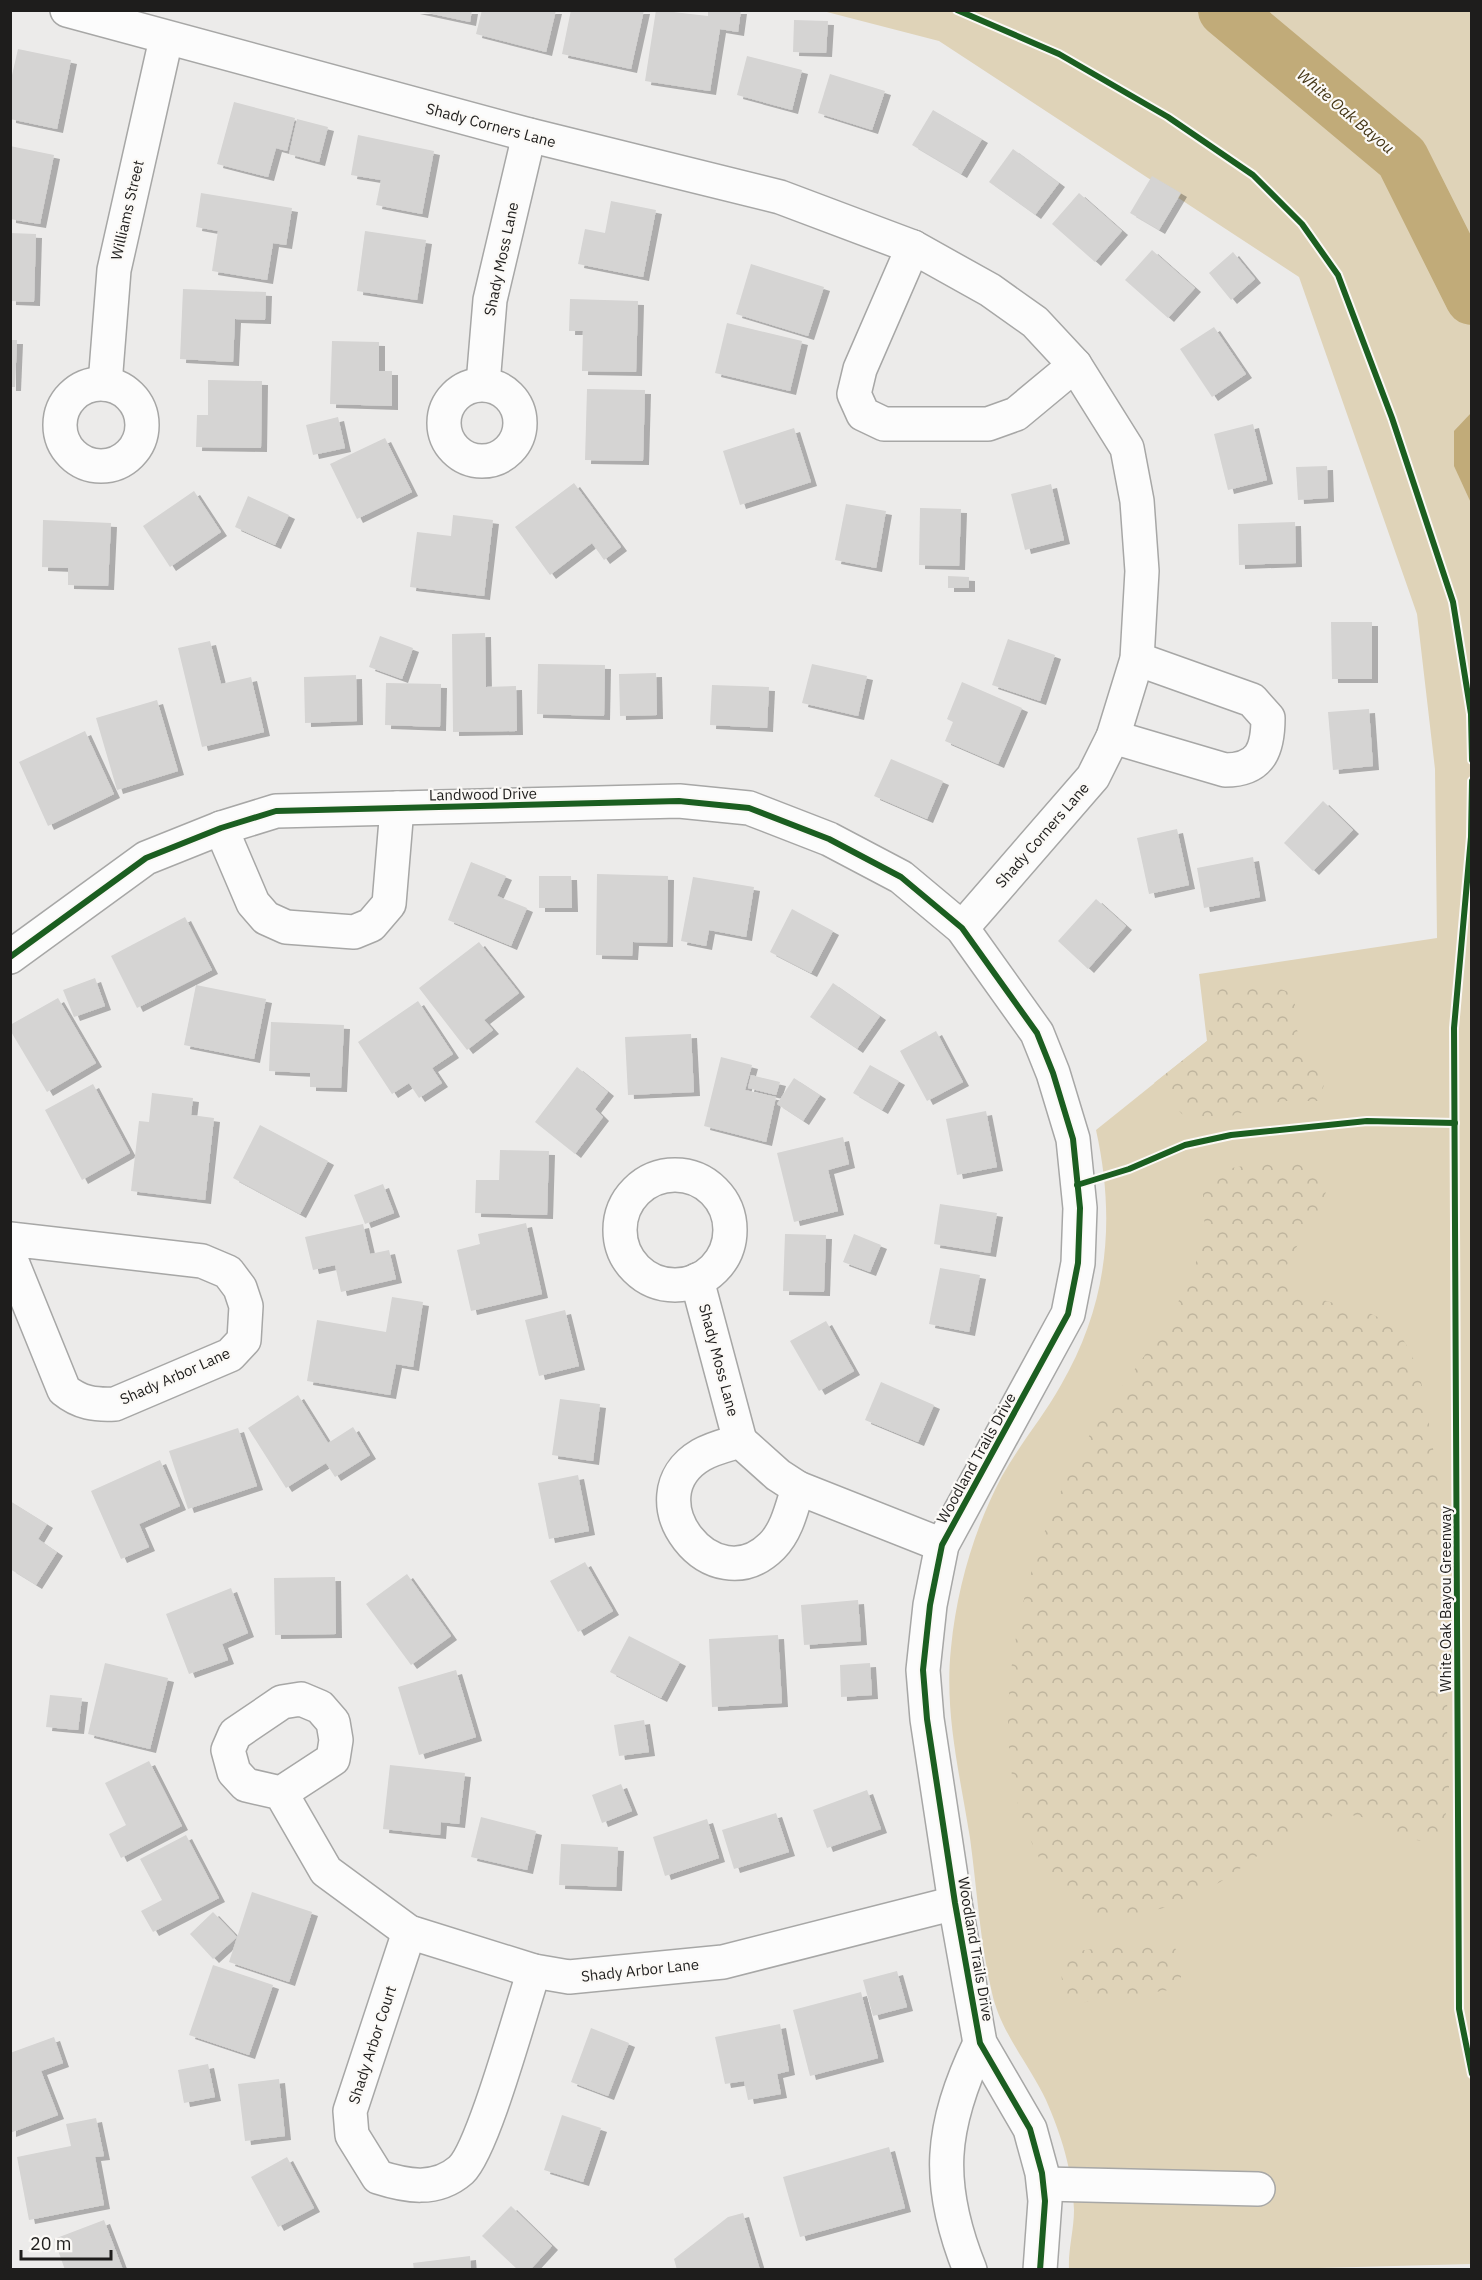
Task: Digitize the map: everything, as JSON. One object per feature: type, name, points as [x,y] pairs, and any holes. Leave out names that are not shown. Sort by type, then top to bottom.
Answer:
[{"type":"street","name":"Shady Corners Lane","points":[[67,10],[166,39],[529,135],[780,197],[913,247],[990,290],[1035,322],[1075,365],[1127,448],[1137,501],[1142,571],[1137,659],[1113,737],[1093,777],[962,928]]},
{"type":"street","name":"Williams Street","points":[[105,384],[114,270],[166,39]]},
{"type":"street","name":"Shady Moss Lane","points":[[483,384],[490,300],[529,135]]},
{"type":"street","points":[[913,247],[860,369],[854,394],[863,414],[884,424],[988,424],[1017,414],[1075,365]]},
{"type":"street","points":[[1113,737],[1225,770],[1240,770],[1257,760],[1268,741],[1268,718],[1251,700],[1137,659]]},
{"type":"street","name":"Landwood Drive","points":[[10,957],[146,858],[221,828],[276,811],[679,801],[749,808],[829,839],[902,878],[962,928]]},
{"type":"street","points":[[221,828],[253,903],[266,918],[286,927],[354,932],[371,925],[389,904],[397,808]]},
{"type":"street","name":"Woodland Trails Drive","points":[[962,928],[1037,1033],[1053,1073],[1072,1139],[1080,1208],[1078,1263],[1068,1314],[942,1545],[930,1605],[923,1670],[927,1719],[955,1903],[980,2043],[1030,2129],[1044,2184],[1040,2270]]},
{"type":"street","name":"Shady Arbor Lane","points":[[10,1239],[202,1261],[228,1272],[240,1288],[246,1306],[244,1340],[230,1355],[115,1404],[99,1405],[76,1400],[64,1390],[10,1257]]},
{"type":"street","name":"Shady Moss Lane","points":[[697,1280],[740,1440]]},
{"type":"street","points":[[798,1488],[783,1531],[772,1546],[756,1557],[738,1562],[718,1561],[701,1553],[687,1541],[677,1524],[674,1505],[677,1486],[686,1469],[700,1456],[740,1440],[778,1475],[798,1488],[942,1545]]},
{"type":"street","name":"Shady Arbor Lane","points":[[281,1793],[326,1871],[409,1932],[534,1971],[569,1977],[723,1962],[955,1903]]},
{"type":"street","name":"Shady Arbor Court","points":[[409,1932],[350,2111],[352,2135],[378,2177],[403,2185],[431,2186],[461,2170],[478,2141],[534,1971]]},
{"type":"street","name":"Woodland Trails Drive","points":[[970,2270],[954,2230],[946,2177],[950,2125],[962,2080],[980,2043]]},
{"type":"street","points":[[1044,2184],[1258,2189]]},
{"type":"green space","points":[[823,11],[1471,11],[1471,2264],[1243,2270],[1069,2269],[1074,2210],[1069,2167],[1057,2126],[1046,2100],[996,2008],[984,1955],[970,1838],[951,1720],[949,1672],[962,1581],[983,1517],[1002,1476],[1054,1397],[1077,1354],[1098,1292],[1104,1261],[1106,1196],[1096,1130],[1207,1041],[1199,974],[1437,938],[1435,769],[1417,614],[1299,277],[939,41]]},
{"type":"green space","points":[[1237,983],[1272,987],[1292,994],[1297,1012],[1297,1030],[1324,1085],[1318,1101],[1282,1101],[1207,1123],[1182,1114],[1154,1083],[1207,1041],[1217,992],[1226,985]]},
{"type":"green space","points":[[1272,1161],[1311,1165],[1317,1169],[1327,1183],[1320,1211],[1292,1255],[1285,1273],[1286,1280],[1292,1288],[1303,1294],[1353,1308],[1386,1321],[1405,1343],[1422,1384],[1442,1510],[1449,1578],[1447,1727],[1449,1795],[1444,1821],[1438,1833],[1431,1839],[1422,1841],[1401,1835],[1362,1817],[1343,1815],[1323,1818],[1297,1829],[1222,1881],[1193,1897],[1161,1909],[1132,1914],[1095,1913],[1072,1902],[1046,1870],[1028,1834],[1014,1786],[1008,1734],[1010,1679],[1019,1623],[1033,1568],[1051,1515],[1073,1466],[1097,1423],[1167,1321],[1190,1277],[1203,1235],[1203,1192],[1209,1172]]},
{"type":"green space","points":[[1171,1944],[1179,1954],[1182,1965],[1181,1978],[1176,1989],[1079,2003],[1066,1993],[1061,1965],[1070,1952],[1124,1945],[1134,1949]]},
{"type":"shaded area","points":[[1471,413],[1471,503],[1454,466],[1454,431]]},
{"type":"building","points":[[414,10],[472,10],[470,22]]},
{"type":"building","points":[[482,10],[556,10],[546,52],[476,34]]},
{"type":"building","points":[[571,10],[644,10],[631,69],[562,54]]},
{"type":"building","points":[[656,10],[708,16],[708,10],[741,10],[738,32],[720,29],[710,91],[645,81]]},
{"type":"building","points":[[794,20],[828,21],[826,53],[793,52]]},
{"type":"building","points":[[18,49],[71,60],[57,129],[10,119],[10,84]]},
{"type":"building","points":[[747,56],[802,70],[792,110],[737,95]]},
{"type":"building","points":[[830,74],[885,91],[872,130],[818,113]]},
{"type":"building","points":[[234,102],[295,118],[287,151],[276,148],[268,177],[217,164]]},
{"type":"building","points":[[933,110],[982,139],[961,174],[912,145]]},
{"type":"building","points":[[297,119],[328,127],[319,162],[289,154]]},
{"type":"building","points":[[358,135],[434,151],[422,214],[376,205],[381,180],[351,175]]},
{"type":"building","points":[[10,146],[54,155],[40,224],[10,219]]},
{"type":"building","points":[[1013,149],[1059,183],[1035,215],[989,182]]},
{"type":"building","points":[[1152,176],[1181,193],[1159,230],[1130,213]]},
{"type":"building","points":[[201,193],[292,208],[286,245],[273,243],[267,280],[212,271],[218,231],[196,227]]},
{"type":"building","points":[[1079,193],[1122,231],[1095,262],[1052,224]]},
{"type":"building","points":[[611,201],[656,210],[643,277],[578,264],[585,229],[605,233]]},
{"type":"building","points":[[365,231],[426,240],[417,300],[357,291]]},
{"type":"building","points":[[10,233],[36,234],[34,302],[10,301]]},
{"type":"building","points":[[1152,250],[1195,288],[1168,318],[1125,280]]},
{"type":"building","points":[[1233,252],[1255,279],[1231,300],[1209,273]]},
{"type":"building","points":[[751,264],[824,287],[808,336],[736,314]]},
{"type":"building","points":[[183,289],[266,292],[265,320],[235,319],[233,362],[180,359]]},
{"type":"building","points":[[570,299],[638,301],[636,372],[582,371],[583,331],[569,331]]},
{"type":"building","points":[[727,323],[802,341],[790,391],[715,373]]},
{"type":"building","points":[[1214,327],[1246,374],[1212,397],[1180,349]]},
{"type":"building","points":[[10,340],[17,340],[15,387],[10,387]]},
{"type":"building","points":[[332,341],[379,342],[379,371],[392,371],[392,406],[330,404]]},
{"type":"building","points":[[208,380],[262,381],[261,448],[196,447],[197,415],[208,415]]},
{"type":"building","points":[[587,389],[645,390],[643,461],[585,460]]},
{"type":"building","points":[[338,417],[345,448],[313,455],[306,425]]},
{"type":"building","points":[[1253,424],[1267,480],[1228,490],[1214,434]]},
{"type":"building","points":[[794,428],[811,482],[740,505],[723,451]]},
{"type":"building","points":[[385,438],[412,492],[357,519],[330,464]]},
{"type":"building","points":[[1327,466],[1328,498],[1298,500],[1296,467]]},
{"type":"building","points":[[574,483],[621,547],[604,560],[592,543],[550,575],[515,527]]},
{"type":"building","points":[[1051,484],[1064,540],[1025,550],[1011,494]]},
{"type":"building","points":[[194,491],[221,532],[170,567],[143,526]]},
{"type":"building","points":[[248,496],[289,515],[275,545],[235,527]]},
{"type":"building","points":[[846,504],[886,511],[876,568],[835,560]]},
{"type":"building","points":[[920,508],[961,509],[959,566],[919,565]]},
{"type":"building","points":[[453,515],[493,520],[484,596],[410,587],[417,532],[451,536]]},
{"type":"building","points":[[43,520],[111,523],[108,586],[68,585],[68,568],[42,567]]},
{"type":"building","points":[[1295,522],[1296,563],[1239,565],[1238,524]]},
{"type":"building","points":[[948,576],[969,577],[969,588],[948,588]]},
{"type":"building","points":[[1331,622],[1372,622],[1372,679],[1332,679]]},
{"type":"building","points":[[485,633],[486,687],[516,686],[517,731],[453,732],[452,634]]},
{"type":"building","points":[[380,636],[413,648],[402,679],[369,667]]},
{"type":"building","points":[[1008,639],[1055,655],[1040,701],[992,685]]},
{"type":"building","points":[[210,641],[221,684],[251,677],[264,732],[202,747],[178,648]]},
{"type":"building","points":[[538,664],[605,665],[604,716],[537,714]]},
{"type":"building","points":[[812,664],[867,676],[858,716],[802,703]]},
{"type":"building","points":[[656,673],[657,715],[620,716],[619,674]]},
{"type":"building","points":[[356,675],[357,721],[305,723],[304,677]]},
{"type":"building","points":[[962,682],[1022,708],[998,764],[945,741],[953,722],[947,719]]},
{"type":"building","points":[[386,683],[441,684],[440,727],[385,725]]},
{"type":"building","points":[[712,685],[769,687],[767,728],[710,725]]},
{"type":"building","points":[[157,700],[178,771],[117,790],[96,718]]},
{"type":"building","points":[[1369,709],[1373,766],[1333,770],[1328,712]]},
{"type":"building","points":[[85,731],[114,794],[48,826],[19,762]]},
{"type":"building","points":[[891,759],[943,781],[927,819],[874,796]]},
{"type":"building","points":[[1323,801],[1353,830],[1313,871],[1284,843]]},
{"type":"building","points":[[1177,829],[1189,885],[1149,894],[1137,838]]},
{"type":"building","points":[[1253,857],[1260,897],[1204,908],[1197,868]]},
{"type":"building","points":[[471,862],[506,876],[497,896],[527,908],[511,946],[448,920]]},
{"type":"building","points":[[597,874],[668,876],[667,943],[633,942],[632,956],[596,955]]},
{"type":"building","points":[[539,876],[571,876],[572,908],[539,908]]},
{"type":"building","points":[[693,877],[754,887],[746,937],[709,930],[706,946],[681,941]]},
{"type":"building","points":[[1096,899],[1126,926],[1088,969],[1058,941]]},
{"type":"building","points":[[792,909],[833,931],[811,973],[770,952]]},
{"type":"building","points":[[185,917],[212,970],[137,1008],[111,956]]},
{"type":"building","points":[[479,942],[519,993],[484,1020],[493,1030],[467,1050],[419,988]]},
{"type":"building","points":[[95,978],[105,1006],[74,1017],[63,990]]},
{"type":"building","points":[[833,983],[880,1016],[857,1049],[810,1017]]},
{"type":"building","points":[[196,985],[266,999],[254,1059],[184,1045]]},
{"type":"building","points":[[58,998],[96,1063],[47,1092],[10,1030],[10,1025]]},
{"type":"building","points":[[418,1001],[453,1054],[432,1068],[442,1083],[419,1098],[409,1083],[392,1094],[358,1042]]},
{"type":"building","points":[[271,1022],[344,1025],[341,1088],[310,1087],[310,1073],[269,1071]]},
{"type":"building","points":[[936,1031],[963,1082],[927,1101],[900,1051]]},
{"type":"building","points":[[691,1034],[694,1092],[628,1095],[625,1037]]},
{"type":"building","points":[[721,1057],[752,1065],[745,1090],[776,1097],[766,1142],[704,1126]]},
{"type":"building","points":[[870,1065],[899,1081],[882,1110],[853,1093]]},
{"type":"building","points":[[577,1067],[608,1092],[595,1109],[603,1117],[575,1154],[535,1122]]},
{"type":"building","points":[[751,1075],[780,1082],[776,1095],[748,1088]]},
{"type":"building","points":[[794,1078],[820,1095],[803,1121],[777,1104]]},
{"type":"building","points":[[93,1084],[130,1153],[82,1180],[45,1110]]},
{"type":"building","points":[[152,1093],[193,1098],[191,1115],[214,1118],[205,1200],[131,1191],[139,1121],[149,1122]]},
{"type":"building","points":[[986,1111],[997,1167],[957,1175],[946,1119]]},
{"type":"building","points":[[260,1125],[328,1161],[300,1214],[233,1178]]},
{"type":"building","points":[[843,1137],[849,1164],[828,1170],[838,1211],[794,1222],[777,1153]]},
{"type":"building","points":[[500,1150],[549,1151],[547,1215],[475,1213],[476,1180],[499,1180]]},
{"type":"building","points":[[383,1184],[394,1213],[365,1224],[354,1195]]},
{"type":"building","points":[[940,1204],[997,1213],[990,1253],[934,1244]]},
{"type":"building","points":[[526,1223],[542,1294],[471,1311],[457,1250],[480,1244],[478,1234]]},
{"type":"building","points":[[363,1224],[370,1254],[389,1250],[396,1279],[341,1292],[335,1265],[313,1270],[305,1237]]},
{"type":"building","points":[[785,1234],[826,1235],[824,1292],[783,1291]]},
{"type":"building","points":[[854,1234],[881,1245],[870,1272],[843,1262]]},
{"type":"building","points":[[940,1268],[980,1275],[969,1332],[929,1324]]},
{"type":"building","points":[[392,1297],[423,1302],[413,1367],[396,1364],[390,1395],[307,1381],[317,1320],[386,1332]]},
{"type":"building","points":[[565,1310],[579,1366],[539,1376],[525,1320]]},
{"type":"building","points":[[826,1321],[854,1371],[819,1391],[790,1341]]},
{"type":"building","points":[[881,1382],[934,1405],[918,1442],[865,1420]]},
{"type":"building","points":[[298,1395],[328,1443],[353,1427],[370,1455],[335,1477],[326,1463],[286,1488],[248,1428]]},
{"type":"building","points":[[560,1399],[600,1404],[593,1461],[552,1455]]},
{"type":"building","points":[[238,1428],[257,1486],[188,1509],[169,1451]]},
{"type":"building","points":[[160,1460],[180,1506],[139,1524],[149,1547],[121,1559],[91,1491]]},
{"type":"building","points":[[578,1475],[589,1531],[549,1539],[538,1483]]},
{"type":"building","points":[[10,1501],[47,1524],[38,1539],[57,1552],[36,1585],[10,1569]]},
{"type":"building","points":[[585,1562],[613,1611],[578,1632],[550,1581]]},
{"type":"building","points":[[407,1574],[451,1636],[411,1665],[366,1604]]},
{"type":"building","points":[[335,1577],[336,1634],[275,1635],[274,1578]]},
{"type":"building","points":[[231,1588],[248,1633],[222,1644],[228,1660],[189,1674],[166,1614]]},
{"type":"building","points":[[858,1600],[861,1641],[804,1645],[801,1605]]},
{"type":"building","points":[[778,1635],[782,1703],[712,1707],[709,1639]]},
{"type":"building","points":[[629,1636],[680,1662],[661,1698],[610,1672]]},
{"type":"building","points":[[105,1663],[168,1678],[150,1749],[88,1734]]},
{"type":"building","points":[[870,1663],[872,1695],[841,1697],[840,1665]]},
{"type":"building","points":[[456,1670],[476,1737],[419,1755],[398,1687]]},
{"type":"building","points":[[50,1695],[82,1698],[78,1730],[46,1727]]},
{"type":"building","points":[[644,1720],[649,1752],[619,1756],[614,1725]]},
{"type":"building","points":[[149,1761],[182,1826],[121,1858],[109,1834],[126,1825],[105,1783]]},
{"type":"building","points":[[390,1765],[465,1773],[459,1824],[441,1822],[440,1835],[383,1829]]},
{"type":"building","points":[[621,1784],[632,1811],[602,1823],[592,1795]]},
{"type":"building","points":[[867,1790],[881,1829],[827,1848],[813,1810]]},
{"type":"building","points":[[776,1813],[789,1852],[734,1869],[722,1830]]},
{"type":"building","points":[[481,1817],[536,1831],[527,1870],[471,1857]]},
{"type":"building","points":[[707,1819],[719,1858],[665,1876],[653,1837]]},
{"type":"building","points":[[186,1835],[219,1898],[153,1932],[141,1911],[162,1900],[140,1859]]},
{"type":"building","points":[[561,1844],[618,1847],[616,1887],[559,1885]]},
{"type":"building","points":[[252,1892],[312,1912],[289,1982],[229,1962]]},
{"type":"building","points":[[213,1912],[237,1937],[213,1959],[190,1934]]},
{"type":"building","points":[[213,1965],[273,1985],[249,2055],[189,2035]]},
{"type":"building","points":[[897,1971],[907,2007],[873,2016],[863,1980]]},
{"type":"building","points":[[861,1992],[878,2058],[810,2076],[793,2010]]},
{"type":"building","points":[[780,2024],[789,2071],[777,2074],[781,2094],[748,2100],[744,2081],[725,2084],[715,2037]]},
{"type":"building","points":[[591,2028],[629,2043],[608,2096],[571,2082]]},
{"type":"building","points":[[54,2037],[63,2063],[41,2071],[58,2115],[10,2133],[10,2053]]},
{"type":"building","points":[[208,2064],[215,2097],[184,2103],[178,2070]]},
{"type":"building","points":[[279,2079],[285,2136],[245,2141],[238,2084]]},
{"type":"building","points":[[562,2115],[601,2128],[583,2182],[544,2170]]},
{"type":"building","points":[[96,2118],[104,2156],[95,2157],[104,2205],[29,2220],[17,2157],[71,2146],[66,2124]]},
{"type":"building","points":[[889,2147],[905,2208],[800,2237],[783,2177]]},
{"type":"building","points":[[287,2157],[314,2208],[278,2227],[251,2177]]},
{"type":"building","points":[[511,2206],[552,2246],[530,2270],[518,2270],[482,2236]]},
{"type":"building","points":[[743,2213],[760,2270],[677,2270],[674,2259],[728,2217]]},
{"type":"building","points":[[104,2220],[123,2270],[65,2270],[54,2239]]},
{"type":"building","points":[[470,2256],[471,2270],[414,2270],[413,2263]]},
{"type":"waterway","name":"White Oak Bayou","points":[[1225,10],[1402,158],[1472,298]]},
{"type":"cycle path","points":[[957,10],[1059,54],[1168,117],[1253,175],[1302,224],[1338,275],[1392,418],[1453,602],[1471,714],[1472,760]]},
{"type":"cycle path","name":"White Oak Bayou Greenway","points":[[1472,781],[1471,837],[1454,1028],[1459,2009],[1472,2074]]},
{"type":"cycle path","points":[[10,957],[146,858],[221,828],[276,811],[679,801],[749,808],[829,839],[901,877],[962,928],[1037,1033],[1053,1073],[1073,1139],[1080,1208],[1078,1263],[1068,1314],[942,1545],[930,1605],[923,1670],[927,1719],[955,1903],[980,2043],[1030,2129],[1042,2173],[1045,2201],[1040,2270]]},
{"type":"cycle path","points":[[1077,1185],[1129,1169],[1185,1145],[1231,1135],[1367,1121],[1455,1123]]}]
